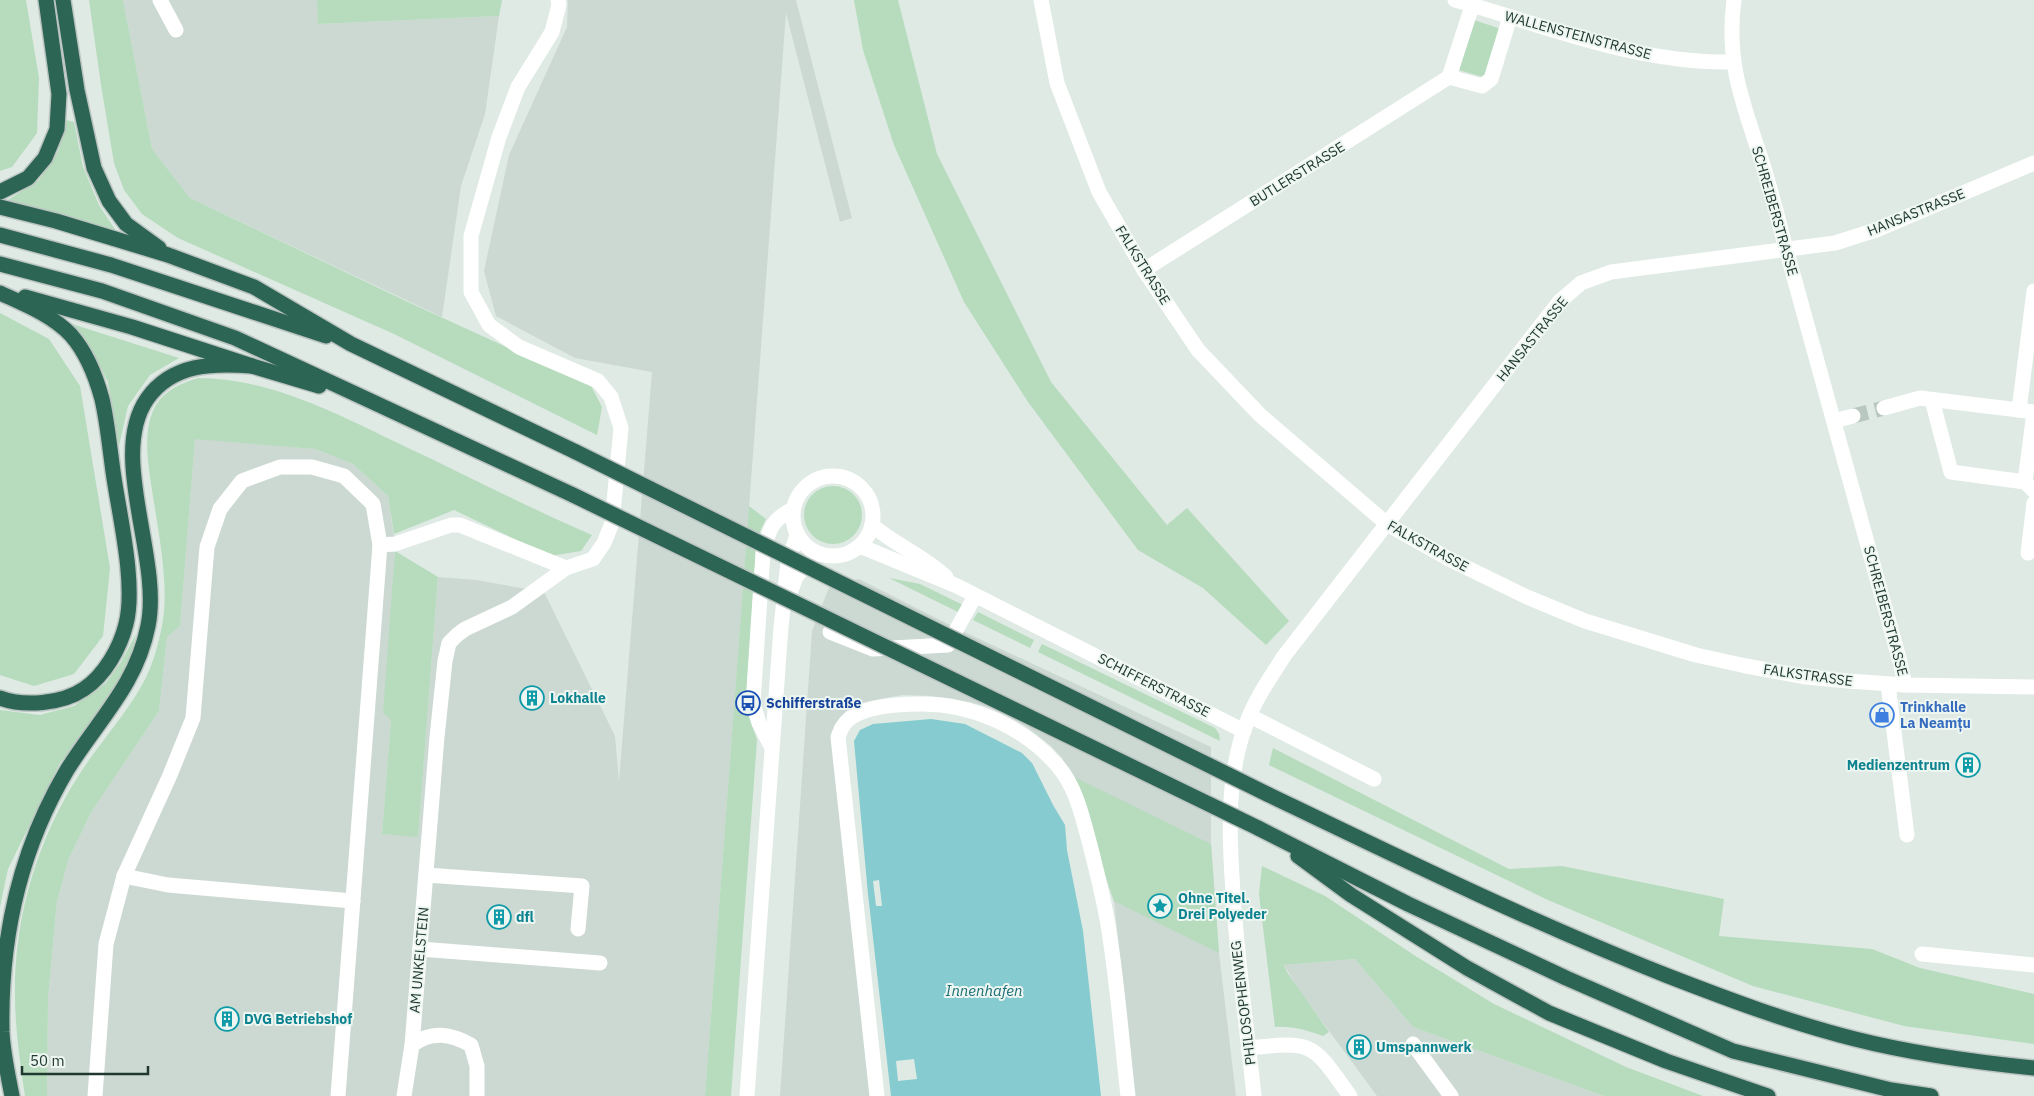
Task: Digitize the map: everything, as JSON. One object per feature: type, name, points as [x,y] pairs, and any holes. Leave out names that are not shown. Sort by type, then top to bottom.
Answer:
[{"type":"highway","points":[[0,192],[28,178],[45,158],[57,129],[59,94],[46,0]]},
{"type":"highway","points":[[63,0],[77,90],[94,168],[109,201],[126,224],[168,255]]},
{"type":"highway","points":[[0,207],[56,221],[168,255],[254,287],[351,344],[576,452],[1267,794],[1584,943],[1746,1006],[1816,1028],[1895,1048],[1950,1058],[2034,1068]]},
{"type":"highway","points":[[0,235],[111,265],[351,344]]},
{"type":"highway","points":[[0,264],[102,291],[235,338],[573,495],[1258,828],[1408,904],[1548,970],[1733,1051],[1891,1090],[1931,1096]]},
{"type":"highway","points":[[0,291],[132,327],[252,366],[364,399]]},
{"type":"highway","points":[[0,291],[42,312],[71,335],[88,361],[102,399],[127,562],[129,594],[126,623],[116,649],[103,671],[84,690],[61,699],[39,703],[19,703],[0,698]]},
{"type":"highway","points":[[12,1096],[2,1033],[3,968],[8,923],[23,867],[42,816],[68,769],[132,677],[142,652],[149,624],[152,601],[150,571],[138,504],[133,457],[136,425],[147,399],[162,383],[177,373],[219,364],[252,366]]},
{"type":"highway","points":[[1258,828],[1351,895],[1467,968],[1549,1013],[1666,1061],[1768,1096]]},
{"type":"street","points":[[160,0],[176,30]]},
{"type":"street","points":[[380,546],[395,544],[451,525],[460,525],[566,568],[593,559],[604,543],[612,523],[622,428],[611,397],[598,381],[520,346],[489,325],[471,292],[471,236],[499,137],[518,88],[552,32],[559,5],[558,0]]},
{"type":"street","name":"FALKSTRASSE","points":[[1041,0],[1058,83],[1095,182],[1144,270],[1198,350],[1260,415],[1387,524],[1449,559],[1526,597],[1585,621],[1642,640],[1746,666],[1806,677],[1905,685],[2034,687]]},
{"type":"street","name":"WALLENSTEINSTRASSE","points":[[1455,0],[1473,2],[1510,17],[1617,48],[1675,60],[1733,62]]},
{"type":"street","name":"SCHREIBERSTRASSE","points":[[1734,0],[1732,14],[1733,62],[1741,101],[1765,171],[1905,685]]},
{"type":"street","points":[[1473,2],[1450,77],[1482,86],[1491,79],[1510,17]]},
{"type":"street","name":"BUTLERSTRASSE","points":[[1144,270],[1450,77]]},
{"type":"street","name":"HANSASTRASSE","points":[[1244,731],[1263,690],[1284,656],[1559,302],[1581,282],[1611,272],[1835,242],[1876,230],[2034,163]]},
{"type":"street","points":[[2019,410],[2034,291]]},
{"type":"street","points":[[1884,408],[1920,398],[2034,412],[2030,487],[1951,472],[1932,400]]},
{"type":"street","points":[[1834,421],[1854,416]]},
{"type":"street","points":[[95,1096],[106,944],[124,876],[170,775],[193,718],[206,547],[220,509],[242,481],[280,467],[312,467],[344,476],[373,504],[380,546],[338,1096]]},
{"type":"street","points":[[835,475],[850,479],[862,488],[871,501],[873,511],[872,525],[868,536],[860,546],[845,555],[830,557],[816,553],[805,546],[797,535],[793,522],[793,509],[797,497],[805,486],[819,477],[835,475]]},
{"type":"street","points":[[2028,553],[2034,503]]},
{"type":"street","points":[[771,747],[759,722],[753,703],[764,553],[768,533],[773,523],[781,515],[793,509]]},
{"type":"street","name":"SCHIFFERSTRASSE","points":[[872,525],[885,537],[916,554],[957,586]]},
{"type":"street","points":[[747,1096],[781,627],[788,562],[797,535]]},
{"type":"street","name":"SCHIFFERSTRASSE","points":[[860,546],[957,586],[1244,731]]},
{"type":"street","points":[[781,627],[796,577],[816,553]]},
{"type":"street","name":"AM UNKELSTEIN","points":[[404,1096],[412,1045],[437,737],[445,661],[449,644],[461,632],[512,607],[566,568]]},
{"type":"street","points":[[830,632],[873,649],[948,645],[975,596]]},
{"type":"street","points":[[1888,684],[1907,834]]},
{"type":"street","points":[[877,1096],[838,737],[846,722],[866,711],[904,704],[930,703],[969,710],[995,719],[1022,735],[1058,766],[1070,786],[1084,824],[1109,929],[1128,1096]]},
{"type":"street","points":[[1250,716],[1374,780]]},
{"type":"street","name":"PHILOSOPHENWEG","points":[[1244,731],[1233,779],[1230,854],[1236,943],[1254,1096]]},
{"type":"street","points":[[426,875],[582,886],[578,929]]},
{"type":"street","points":[[124,876],[168,885],[353,901]]},
{"type":"street","points":[[420,949],[600,963]]},
{"type":"street","points":[[1922,954],[2034,965]]},
{"type":"street","points":[[412,1045],[423,1037],[441,1035],[456,1037],[471,1045],[478,1066],[477,1096]]},
{"type":"street","points":[[1248,1048],[1286,1044],[1303,1046],[1317,1053],[1323,1059],[1350,1096]]},
{"type":"street","points":[[1413,1044],[1451,1096]]},
{"type":"shaded area","points":[[123,0],[317,0],[319,24],[499,16],[485,114],[461,186],[442,317],[190,198],[152,149]]},
{"type":"shaded area","points":[[568,0],[796,0],[852,218],[840,222],[786,13],[705,1096],[47,1096],[48,998],[57,901],[69,858],[92,811],[159,711],[167,637],[180,626],[195,438],[315,449],[353,464],[388,496],[395,544],[391,720],[382,834],[418,836],[438,577],[476,580],[544,592],[615,736],[619,781],[652,372],[575,358],[496,316],[484,271],[509,155],[567,27]]},
{"type":"shaded area","points":[[859,579],[956,628],[1211,747],[1211,844],[1219,953],[1236,1096],[1135,1096],[1114,901],[1070,775],[1062,758],[1051,746],[1028,728],[998,710],[970,702],[931,696],[902,695],[864,702],[845,712],[833,727],[836,728],[873,1096],[780,1096],[812,631],[830,585]]},
{"type":"shaded area","points":[[1355,959],[1413,1027],[1604,1096],[1377,1096],[1299,990],[1284,965]]},
{"type":"green space","points":[[0,0],[26,0],[39,78],[37,133],[12,167],[0,171]]},
{"type":"green space","points":[[89,0],[123,0],[152,149],[190,198],[408,302],[591,386],[602,407],[597,435],[394,334],[178,238],[142,214],[124,190],[114,163]]},
{"type":"green space","points":[[317,0],[502,0],[499,16],[318,24]]},
{"type":"green space","points":[[854,0],[898,0],[937,154],[1051,382],[1167,525],[1187,508],[1289,621],[1266,645],[1203,588],[1138,550],[1028,402],[964,302],[894,145],[863,50]]},
{"type":"green space","points":[[1474,20],[1501,29],[1488,75],[1483,77],[1459,70]]},
{"type":"green space","points":[[66,120],[74,122],[83,167],[99,205],[116,231],[8,200],[39,180],[58,152]]},
{"type":"green space","points":[[0,313],[49,339],[80,386],[110,568],[103,636],[74,674],[34,686],[0,675]]},
{"type":"green space","points":[[72,324],[179,358],[150,375],[128,406],[119,446],[108,382],[90,347]]},
{"type":"green space","points":[[198,378],[252,384],[305,401],[356,423],[592,535],[581,551],[550,556],[454,510],[394,534],[388,496],[353,464],[315,449],[195,439],[180,626],[167,637],[159,711],[92,811],[69,858],[57,901],[48,998],[47,1096],[25,1096],[15,1007],[16,966],[24,909],[40,853],[64,800],[86,764],[135,697],[146,678],[154,657],[162,626],[165,594],[162,558],[150,480],[147,446],[149,425],[156,405],[164,395],[180,385]]},
{"type":"green space","points":[[827,486],[839,486],[854,494],[862,509],[862,521],[854,536],[839,544],[827,544],[812,536],[804,521],[804,509],[812,494]]},
{"type":"green space","points":[[749,506],[766,519],[761,529],[756,549],[746,706],[757,740],[731,1096],[705,1096]]},
{"type":"green space","points":[[395,551],[438,577],[418,837],[382,834],[391,720],[383,713]]},
{"type":"green space","points":[[889,578],[920,584],[963,605],[958,612]]},
{"type":"green space","points":[[978,612],[1034,640],[1030,648],[973,620]]},
{"type":"green space","points":[[136,634],[124,674],[94,719],[60,763],[8,869],[0,907],[0,710],[40,715],[74,706],[106,683],[121,662]]},
{"type":"green space","points":[[1042,644],[1215,728],[1219,734],[1220,741],[1038,652]]},
{"type":"green space","points":[[1273,748],[1509,869],[1562,866],[1724,899],[1719,936],[1872,949],[1920,968],[2034,994],[2034,1044],[1904,1026],[1753,986],[1548,900],[1269,765]]},
{"type":"green space","points":[[1070,775],[1211,844],[1219,953],[1114,901]]},
{"type":"green space","points":[[1262,866],[1325,896],[1417,957],[1494,1004],[1626,1067],[1703,1096],[1604,1096],[1413,1027],[1355,959],[1284,965],[1329,1032],[1323,1036],[1299,1029],[1275,1027],[1259,894]]},
{"type":"water","name":"Innenhafen","points":[[931,719],[965,724],[1022,753],[1032,763],[1065,825],[1067,850],[1083,931],[1101,1096],[891,1096],[868,894],[854,741],[860,730],[873,724]]},
{"type":"pier","points":[[879,880],[882,906],[876,906],[873,881]]},
{"type":"pier","points":[[914,1059],[917,1079],[898,1081],[896,1061]]},
{"type":"tunnel","points":[[1853,416],[1884,408]]},
{"type":"place","name":"Lokhalle","points":[[532,698]]},
{"type":"place","name":"Schifferstraße","points":[[748,703]]},
{"type":"place","name":"Trinkhalle La Neamțu","points":[[1882,715]]},
{"type":"place","name":"Medienzentrum","points":[[1968,765]]},
{"type":"place","name":"Ohne Titel. Drei Polyeder","points":[[1160,906]]},
{"type":"place","name":"dfl","points":[[499,917]]},
{"type":"place","name":"DVG Betriebshof","points":[[227,1019]]},
{"type":"place","name":"Umspannwerk","points":[[1359,1047]]}]
